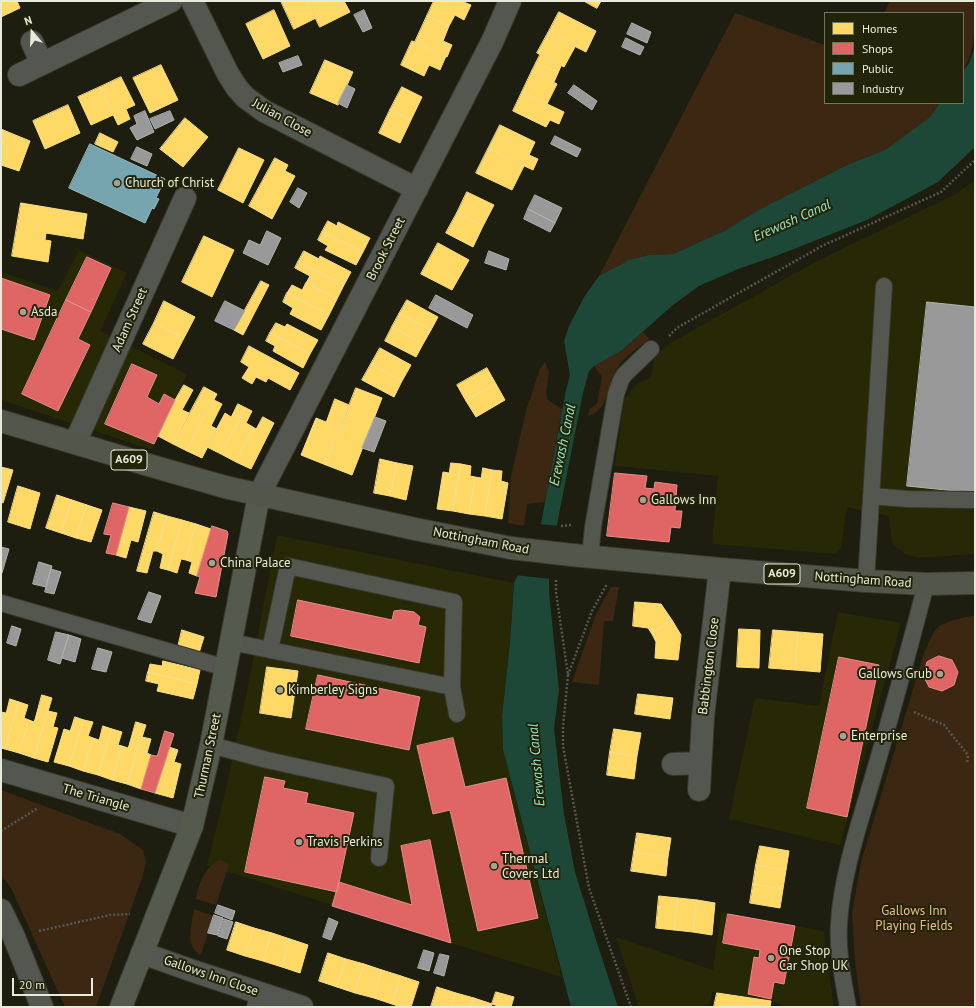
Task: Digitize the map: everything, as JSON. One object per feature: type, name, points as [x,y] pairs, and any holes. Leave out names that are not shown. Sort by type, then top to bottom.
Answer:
[{"type":"main road","name":"Nottingham Road","points":[[1,421],[145,464],[259,495],[438,534],[511,548],[720,569],[866,581],[926,584],[975,583]]},
{"type":"street","points":[[19,75],[171,1]]},
{"type":"street","name":"Julian Close","points":[[192,1],[228,74],[237,88],[249,100],[264,111],[417,189]]},
{"type":"street","name":"Brook Street","points":[[259,495],[492,42],[510,1]]},
{"type":"street","points":[[32,42],[42,64]]},
{"type":"street","name":"Adam Street","points":[[75,443],[185,198]]},
{"type":"street","name":"Thurman Street","points":[[121,1007],[192,826],[211,745],[259,495]]},
{"type":"street","name":"Babbington Close","points":[[699,790],[706,680],[720,569]]},
{"type":"street","points":[[673,764],[700,764]]},
{"type":"street","name":"The Triangle","points":[[1,770],[192,826]]},
{"type":"street","points":[[1,910],[14,937],[42,1007]]},
{"type":"street","name":"Gallows Inn Close","points":[[142,953],[193,971],[257,1000],[302,1007]]},
{"type":"lane","points":[[866,581],[884,286]]},
{"type":"lane","points":[[581,556],[593,527],[616,394],[624,375],[651,349]]},
{"type":"lane","points":[[871,496],[907,499],[975,500]]},
{"type":"lane","points":[[270,650],[288,566],[454,602],[452,687],[457,714]]},
{"type":"lane","points":[[848,1007],[838,947],[839,922],[843,892],[855,838],[895,704],[926,584]]},
{"type":"lane","points":[[1,603],[226,668]]},
{"type":"lane","points":[[231,642],[452,687]]},
{"type":"lane","points":[[211,745],[267,760],[386,786],[379,858]]},
{"type":"path","points":[[651,349],[658,346],[677,328],[822,246],[941,192],[975,160]]},
{"type":"path","points":[[568,675],[592,611],[610,578]]},
{"type":"path","points":[[556,580],[556,592],[568,675],[563,727],[563,746],[589,888],[631,1007]]},
{"type":"path","points":[[895,704],[944,725],[968,755],[967,763]]},
{"type":"path","points":[[14,937],[110,915],[135,914]]},
{"type":"shaded area","points":[[975,180],[975,554],[918,558],[905,554],[892,542],[889,516],[847,507],[841,547],[836,554],[712,544],[718,476],[615,466],[624,399],[638,383],[651,378],[654,359],[670,343],[819,260],[956,194]]},
{"type":"shaded area","points":[[79,250],[127,273],[100,331],[187,374],[152,450],[1,400],[1,272],[58,291]]},
{"type":"shaded area","points":[[277,535],[514,583],[510,643],[502,716],[503,750],[562,977],[207,865],[228,780],[248,686]]},
{"type":"shaded area","points":[[838,612],[901,623],[840,845],[729,819],[755,698],[819,706]]},
{"type":"shaded area","name":"One Stop Car Shop UK","points":[[721,912],[824,931],[834,1007],[783,1007],[771,1001],[712,992],[709,1007],[639,1007],[616,937],[713,970]]},
{"type":"green space","points":[[890,1],[975,1],[975,29],[973,46],[964,69],[964,12],[884,12]]},
{"type":"green space","points":[[735,13],[824,45],[824,104],[939,104],[930,117],[885,150],[847,165],[760,209],[724,231],[673,254],[648,255],[629,260],[599,276]]},
{"type":"green space","points":[[643,332],[649,339],[618,366],[612,378],[604,403],[600,409],[588,416],[589,410],[597,403],[602,377],[594,366],[621,351]]},
{"type":"green space","points":[[545,362],[549,372],[546,393],[548,400],[562,409],[545,502],[527,504],[524,526],[508,523],[511,476],[526,411],[540,369]]},
{"type":"green space","points":[[611,587],[619,587],[613,621],[604,621],[599,685],[572,682],[596,614]]},
{"type":"green space","name":"Gallows Inn Playing Fields","points":[[975,615],[975,1007],[861,1007],[855,962],[852,913],[861,862],[924,653],[930,639],[935,631],[942,625],[953,620]]},
{"type":"green space","points":[[1,790],[120,834],[143,850],[146,863],[142,878],[96,1007],[65,1007],[11,888],[1,875]]},
{"type":"green space","points":[[220,860],[229,864],[216,905],[196,899],[199,887],[210,866]]},
{"type":"green space","points":[[194,909],[213,916],[201,955],[192,946],[191,941],[190,934]]},
{"type":"water","name":"Erewash Canal","points":[[975,47],[975,147],[938,182],[867,220],[776,256],[738,269],[699,286],[673,305],[621,351],[594,366],[589,371],[583,393],[549,565],[549,592],[559,690],[554,728],[564,814],[575,872],[618,1007],[571,1007],[503,750],[502,716],[510,643],[514,583],[540,529],[570,375],[564,341],[569,326],[584,297],[599,276],[629,260],[648,255],[673,254],[724,231],[760,209],[847,165],[885,150],[930,117],[939,104],[964,104],[964,70],[969,63]]},
{"type":"pier","points":[[538,524],[560,526],[551,565],[551,579],[515,575],[538,528]]},
{"type":"building: Homes","points":[[1,1],[17,1],[20,8],[1,17]]},
{"type":"building: Homes","points":[[281,1],[307,1],[316,18],[294,29]]},
{"type":"building: Homes","points":[[307,1],[344,1],[350,12],[320,27]]},
{"type":"building: Homes","points":[[434,1],[461,1],[471,5],[464,20],[455,15],[449,26],[427,16]]},
{"type":"building: Homes","points":[[584,1],[601,1],[597,8]]},
{"type":"building: Homes","points":[[274,10],[290,46],[263,59],[246,24]]},
{"type":"building: Homes","points":[[559,12],[596,31],[586,52],[548,33]]},
{"type":"building: Homes","points":[[427,16],[449,26],[443,41],[452,45],[447,57],[415,42]]},
{"type":"building: Homes","points":[[548,33],[575,47],[564,67],[537,53]]},
{"type":"building: Homes","points":[[412,41],[446,56],[440,70],[429,65],[424,76],[401,65]]},
{"type":"building: Homes","points":[[540,55],[561,66],[558,73],[536,63]]},
{"type":"building: Homes","points":[[325,60],[353,72],[338,105],[310,93]]},
{"type":"building: Homes","points":[[536,63],[558,73],[554,82],[532,71]]},
{"type":"building: Homes","points":[[161,65],[178,100],[150,113],[133,78]]},
{"type":"building: Homes","points":[[532,71],[557,84],[547,104],[522,92]]},
{"type":"building: Homes","points":[[121,77],[135,105],[126,109],[130,119],[118,125],[100,87]]},
{"type":"building: Homes","points":[[100,87],[113,115],[91,125],[78,97]]},
{"type":"building: Homes","points":[[402,87],[422,97],[411,120],[390,110]]},
{"type":"building: Homes","points":[[522,92],[564,112],[559,124],[550,120],[546,127],[513,111]]},
{"type":"building: Homes","points":[[68,105],[80,133],[45,149],[33,121]]},
{"type":"building: Homes","points":[[390,110],[411,120],[400,143],[379,133]]},
{"type":"building: Homes","points":[[185,118],[208,137],[183,167],[160,149]]},
{"type":"building: Homes","points":[[500,125],[535,142],[529,155],[538,159],[533,170],[488,149]]},
{"type":"building: Homes","points":[[1,129],[8,132],[1,150]]},
{"type":"building: Homes","points":[[8,132],[30,141],[19,171],[1,165],[1,150]]},
{"type":"building: Homes","points":[[100,133],[118,142],[113,152],[95,144]]},
{"type":"building: Homes","points":[[239,148],[264,160],[243,203],[218,190]]},
{"type":"building: Homes","points":[[488,149],[524,166],[512,190],[476,173]]},
{"type":"building: Homes","points":[[275,158],[288,165],[285,171],[295,176],[272,219],[249,206]]},
{"type":"building: Homes","points":[[467,192],[494,205],[483,226],[457,213]]},
{"type":"building: Homes","points":[[21,203],[87,214],[83,239],[46,233],[45,240],[51,241],[48,262],[12,256]]},
{"type":"building: Homes","points":[[457,213],[483,226],[473,247],[446,233]]},
{"type":"building: Homes","points":[[328,221],[337,226],[338,222],[370,238],[363,252],[322,232]]},
{"type":"building: Homes","points":[[322,232],[363,252],[356,265],[325,250],[328,246],[318,240]]},
{"type":"building: Homes","points":[[204,236],[234,250],[212,297],[182,282]]},
{"type":"building: Homes","points":[[438,243],[469,260],[452,290],[421,274]]},
{"type":"building: Homes","points":[[304,251],[319,259],[320,256],[351,272],[344,285],[298,262]]},
{"type":"building: Homes","points":[[298,262],[344,285],[337,299],[306,283],[310,276],[295,268]]},
{"type":"building: Homes","points":[[261,281],[269,285],[243,335],[234,330]]},
{"type":"building: Homes","points":[[306,283],[337,299],[329,315],[287,293],[292,285],[302,290]]},
{"type":"building: Homes","points":[[287,293],[329,315],[321,330],[290,314],[293,308],[283,302]]},
{"type":"building: Homes","points":[[407,300],[438,317],[431,330],[399,314]]},
{"type":"building: Homes","points":[[164,301],[195,317],[184,338],[154,323]]},
{"type":"building: Homes","points":[[399,314],[431,330],[423,344],[392,327]]},
{"type":"building: Homes","points":[[154,323],[184,338],[173,359],[143,344]]},
{"type":"building: Homes","points":[[276,323],[285,327],[287,324],[318,340],[310,354],[270,333]]},
{"type":"building: Homes","points":[[392,327],[423,344],[416,357],[385,341]]},
{"type":"building: Homes","points":[[270,333],[310,354],[303,368],[273,351],[275,346],[266,341]]},
{"type":"building: Homes","points":[[249,346],[299,373],[290,390],[268,378],[266,382],[256,377],[252,384],[242,378],[249,367],[241,362]]},
{"type":"building: Homes","points":[[380,348],[411,365],[402,381],[371,364]]},
{"type":"building: Homes","points":[[371,364],[402,381],[394,397],[362,380]]},
{"type":"building: Homes","points":[[487,368],[496,384],[466,401],[457,385]]},
{"type":"building: Homes","points":[[496,384],[505,400],[476,417],[466,401]]},
{"type":"building: Homes","points":[[184,385],[193,390],[182,410],[189,413],[173,444],[158,436],[175,400]]},
{"type":"building: Homes","points":[[204,387],[217,394],[187,451],[173,444]]},
{"type":"building: Homes","points":[[356,388],[382,398],[352,475],[326,465]]},
{"type":"building: Homes","points":[[335,399],[349,405],[326,465],[301,455],[316,418],[326,422]]},
{"type":"building: Homes","points":[[214,400],[222,404],[211,426],[217,429],[202,458],[187,451]]},
{"type":"building: Homes","points":[[238,404],[246,408],[221,454],[207,447],[225,413],[231,417]]},
{"type":"building: Homes","points":[[246,408],[252,411],[246,423],[253,427],[236,462],[221,454]]},
{"type":"building: Homes","points":[[263,417],[274,423],[251,469],[236,462],[253,427],[256,429]]},
{"type":"building: Homes","points":[[380,459],[397,463],[390,496],[374,493]]},
{"type":"building: Homes","points":[[397,463],[413,466],[406,500],[390,496]]},
{"type":"building: Homes","points":[[451,463],[461,464],[453,511],[437,509],[443,472],[449,473]]},
{"type":"building: Homes","points":[[461,464],[471,466],[470,476],[475,477],[469,514],[453,511]]},
{"type":"building: Homes","points":[[1,467],[13,470],[3,503],[1,502]]},
{"type":"building: Homes","points":[[483,468],[492,470],[485,516],[469,514],[475,477],[481,478]]},
{"type":"building: Homes","points":[[492,470],[502,471],[501,481],[508,483],[502,519],[485,516]]},
{"type":"building: Homes","points":[[18,486],[40,493],[30,529],[8,522]]},
{"type":"building: Homes","points":[[57,495],[72,500],[61,533],[46,528]]},
{"type":"building: Homes","points":[[72,500],[87,505],[76,538],[61,533]]},
{"type":"building: Homes","points":[[87,505],[102,510],[91,542],[76,538]]},
{"type":"building: Homes","points":[[129,507],[146,511],[138,542],[131,540],[126,558],[116,555]]},
{"type":"building: Homes","points":[[154,512],[167,516],[157,551],[153,551],[147,573],[137,571]]},
{"type":"building: Homes","points":[[167,516],[182,520],[168,570],[160,568],[163,554],[157,551]]},
{"type":"building: Homes","points":[[182,520],[196,524],[186,560],[181,559],[177,573],[168,570]]},
{"type":"building: Homes","points":[[196,524],[211,529],[197,576],[189,573],[192,562],[186,560]]},
{"type":"building: Homes","points":[[635,602],[661,604],[672,620],[652,634],[648,628],[633,626]]},
{"type":"building: Homes","points":[[672,620],[681,635],[678,660],[655,658],[656,642],[652,634]]},
{"type":"building: Homes","points":[[739,629],[760,630],[759,668],[737,667]]},
{"type":"building: Homes","points":[[182,630],[204,637],[199,653],[178,647]]},
{"type":"building: Homes","points":[[773,630],[798,632],[795,670],[769,668]]},
{"type":"building: Homes","points":[[798,632],[823,634],[820,672],[795,670]]},
{"type":"building: Homes","points":[[163,661],[200,670],[197,684],[148,672],[150,664],[162,666]]},
{"type":"building: Homes","name":"Kimberley Signs","points":[[267,667],[298,671],[291,718],[260,713]]},
{"type":"building: Homes","points":[[148,672],[197,684],[193,699],[157,691],[159,684],[146,681]]},
{"type":"building: Homes","points":[[638,694],[673,698],[670,719],[635,714]]},
{"type":"building: Homes","points":[[42,695],[52,698],[34,758],[19,753],[29,720],[34,722]]},
{"type":"building: Homes","points":[[10,699],[19,702],[5,749],[1,748],[1,712],[6,713]]},
{"type":"building: Homes","points":[[19,702],[28,705],[24,718],[29,720],[19,753],[5,749]]},
{"type":"building: Homes","points":[[48,711],[57,713],[53,727],[58,728],[48,762],[34,758]]},
{"type":"building: Homes","points":[[75,717],[84,720],[69,766],[54,762],[64,729],[70,731]]},
{"type":"building: Homes","points":[[84,720],[93,722],[88,736],[93,738],[83,771],[69,766]]},
{"type":"building: Homes","points":[[136,722],[146,725],[127,784],[112,780],[122,746],[128,748]]},
{"type":"building: Homes","points":[[103,726],[112,729],[98,775],[83,771],[93,738],[99,740]]},
{"type":"building: Homes","points":[[112,729],[122,732],[118,745],[122,746],[112,780],[98,775]]},
{"type":"building: Homes","points":[[614,729],[641,733],[637,756],[610,752]]},
{"type":"building: Homes","points":[[142,737],[151,739],[147,753],[151,755],[141,789],[127,784]]},
{"type":"building: Homes","points":[[169,747],[178,750],[174,762],[181,764],[173,798],[155,793]]},
{"type":"building: Homes","points":[[610,752],[637,756],[634,779],[607,775]]},
{"type":"building: Homes","points":[[637,833],[671,838],[668,857],[634,852]]},
{"type":"building: Homes","points":[[760,846],[789,851],[786,870],[756,865]]},
{"type":"building: Homes","points":[[634,852],[668,857],[666,876],[631,871]]},
{"type":"building: Homes","points":[[756,865],[786,870],[783,889],[753,884]]},
{"type":"building: Homes","points":[[753,884],[783,889],[780,908],[750,903]]},
{"type":"building: Homes","points":[[659,896],[678,898],[674,930],[656,928]]},
{"type":"building: Homes","points":[[678,898],[697,900],[693,932],[674,930]]},
{"type":"building: Homes","points":[[697,900],[715,903],[712,935],[693,932]]},
{"type":"building: Homes","points":[[236,922],[254,928],[245,956],[227,950]]},
{"type":"building: Homes","points":[[254,928],[272,933],[263,961],[245,956]]},
{"type":"building: Homes","points":[[272,933],[290,939],[282,967],[263,961]]},
{"type":"building: Homes","points":[[290,939],[308,945],[300,973],[282,967]]},
{"type":"building: Homes","points":[[328,953],[346,959],[337,987],[319,981]]},
{"type":"building: Homes","points":[[346,959],[364,964],[355,993],[337,987]]},
{"type":"building: Homes","points":[[364,964],[382,970],[374,998],[355,993]]},
{"type":"building: Homes","points":[[382,970],[401,976],[392,1004],[374,998]]},
{"type":"building: Homes","points":[[401,976],[419,982],[411,1007],[401,1007],[392,1004]]},
{"type":"building: Homes","points":[[437,987],[456,993],[451,1007],[431,1007]]},
{"type":"building: Homes","points":[[496,992],[514,997],[511,1007],[501,1007],[492,1004]]},
{"type":"building: Homes","points":[[456,993],[474,998],[471,1007],[451,1007]]},
{"type":"building: Homes","points":[[717,993],[771,1001],[770,1007],[714,1007]]},
{"type":"building: Homes","points":[[474,998],[492,1004],[491,1007],[471,1007]]},
{"type":"building: Shops","points":[[87,257],[111,268],[91,312],[66,300]]},
{"type":"building: Shops","name":"Asda","points":[[1,278],[50,295],[34,340],[1,329]]},
{"type":"building: Shops","points":[[66,300],[91,312],[78,339],[90,345],[58,411],[22,394]]},
{"type":"building: Shops","points":[[132,364],[157,375],[147,397],[159,404],[164,394],[175,400],[154,444],[105,424]]},
{"type":"building: Shops","name":"Gallows Inn","points":[[615,473],[647,476],[645,488],[654,489],[655,482],[677,485],[675,511],[682,511],[680,528],[671,527],[669,542],[607,536]]},
{"type":"building: Shops","points":[[113,503],[129,507],[116,555],[106,553],[111,535],[104,534]]},
{"type":"building: Shops","name":"China Palace","points":[[212,526],[227,531],[228,534],[216,597],[195,593],[200,577],[197,576]]},
{"type":"building: Shops","points":[[298,600],[392,620],[394,611],[401,610],[414,612],[420,617],[418,625],[426,627],[419,663],[291,636]]},
{"type":"building: Shops","name":"Gallows Grub","points":[[939,656],[952,660],[958,672],[954,685],[942,691],[929,687],[923,675],[927,662]]},
{"type":"building: Shops","name":"Enterprise","points":[[839,657],[879,665],[847,817],[807,808]]},
{"type":"building: Shops","points":[[318,675],[420,697],[409,750],[306,729]]},
{"type":"building: Shops","points":[[165,731],[174,734],[155,793],[141,789],[151,755],[157,756]]},
{"type":"building: Shops","name":"Thermal Covers Ltd","points":[[453,738],[465,787],[506,778],[538,918],[478,931],[450,810],[433,814],[417,746]]},
{"type":"building: Shops","name":"Travis Perkins","points":[[265,777],[285,781],[283,788],[308,793],[306,803],[354,813],[337,892],[245,872]]},
{"type":"building: Shops","points":[[430,840],[451,943],[332,906],[339,882],[412,905],[401,846]]},
{"type":"building: Shops","points":[[728,914],[795,926],[784,984],[774,982],[771,999],[748,994],[754,957],[759,958],[760,950],[723,943]]},
{"type":"building: Public","name":"Church of Christ","points":[[90,144],[165,179],[156,198],[159,199],[154,209],[152,208],[145,223],[69,188]]},
{"type":"building: Industry","points":[[364,10],[372,28],[363,32],[354,15]]},
{"type":"building: Industry","points":[[632,23],[651,32],[647,43],[627,34]]},
{"type":"building: Industry","points":[[626,38],[644,47],[640,55],[622,47]]},
{"type":"building: Industry","points":[[298,56],[302,65],[283,72],[279,63]]},
{"type":"building: Industry","points":[[347,85],[355,89],[347,108],[338,103]]},
{"type":"building: Industry","points":[[574,85],[597,101],[592,110],[568,93]]},
{"type":"building: Industry","points":[[145,111],[154,132],[137,140],[130,128],[137,124],[134,116]]},
{"type":"building: Industry","points":[[170,111],[174,120],[155,129],[150,119]]},
{"type":"building: Industry","points":[[555,136],[581,149],[577,157],[551,144]]},
{"type":"building: Industry","points":[[137,147],[152,154],[147,166],[131,159]]},
{"type":"building: Industry","points":[[298,188],[307,193],[299,208],[290,202]]},
{"type":"building: Industry","points":[[535,195],[562,208],[555,223],[528,209]]},
{"type":"building: Industry","points":[[528,209],[555,223],[550,232],[524,219]]},
{"type":"building: Industry","points":[[267,231],[281,238],[268,265],[243,253],[249,240],[260,245]]},
{"type":"building: Industry","points":[[489,251],[509,259],[506,270],[485,263]]},
{"type":"building: Industry","points":[[436,295],[473,315],[467,328],[429,308]]},
{"type":"building: Industry","points":[[225,301],[245,311],[234,330],[215,321]]},
{"type":"building: Industry","points":[[927,302],[975,307],[975,493],[907,486]]},
{"type":"building: Industry","points":[[375,417],[386,421],[374,452],[362,448]]},
{"type":"building: Industry","points":[[1,547],[9,549],[2,573],[1,572]]},
{"type":"building: Industry","points":[[39,562],[52,566],[46,587],[33,584]]},
{"type":"building: Industry","points":[[51,569],[61,572],[54,594],[45,592]]},
{"type":"building: Industry","points":[[149,592],[161,596],[151,623],[138,619]]},
{"type":"building: Industry","points":[[12,626],[21,629],[16,646],[7,643]]},
{"type":"building: Industry","points":[[56,632],[69,635],[60,664],[48,660]]},
{"type":"building: Industry","points":[[69,635],[81,639],[75,662],[62,658]]},
{"type":"building: Industry","points":[[98,648],[112,652],[106,672],[92,669]]},
{"type":"building: Industry","points":[[218,905],[235,911],[232,920],[215,913]]},
{"type":"building: Industry","points":[[214,915],[223,918],[217,935],[208,933]]},
{"type":"building: Industry","points":[[329,918],[338,922],[331,940],[323,937]]},
{"type":"building: Industry","points":[[224,919],[233,922],[227,939],[218,936]]},
{"type":"building: Industry","points":[[424,950],[434,953],[429,971],[418,968]]},
{"type":"building: Industry","points":[[440,954],[449,956],[444,976],[434,973]]},
{"type":"place","name":"Church of Christ","points":[[117,183]]},
{"type":"place","name":"Asda","points":[[23,312]]},
{"type":"place","name":"Gallows Inn","points":[[643,500]]},
{"type":"place","name":"China Palace","points":[[212,563]]},
{"type":"place","name":"Gallows Grub","points":[[940,674]]},
{"type":"place","name":"Kimberley Signs","points":[[280,690]]},
{"type":"place","name":"Enterprise","points":[[843,736]]},
{"type":"place","name":"Travis Perkins","points":[[299,842]]},
{"type":"place","name":"Thermal Covers Ltd","points":[[494,866]]},
{"type":"place","name":"One Stop Car Shop UK","points":[[771,958]]}]
